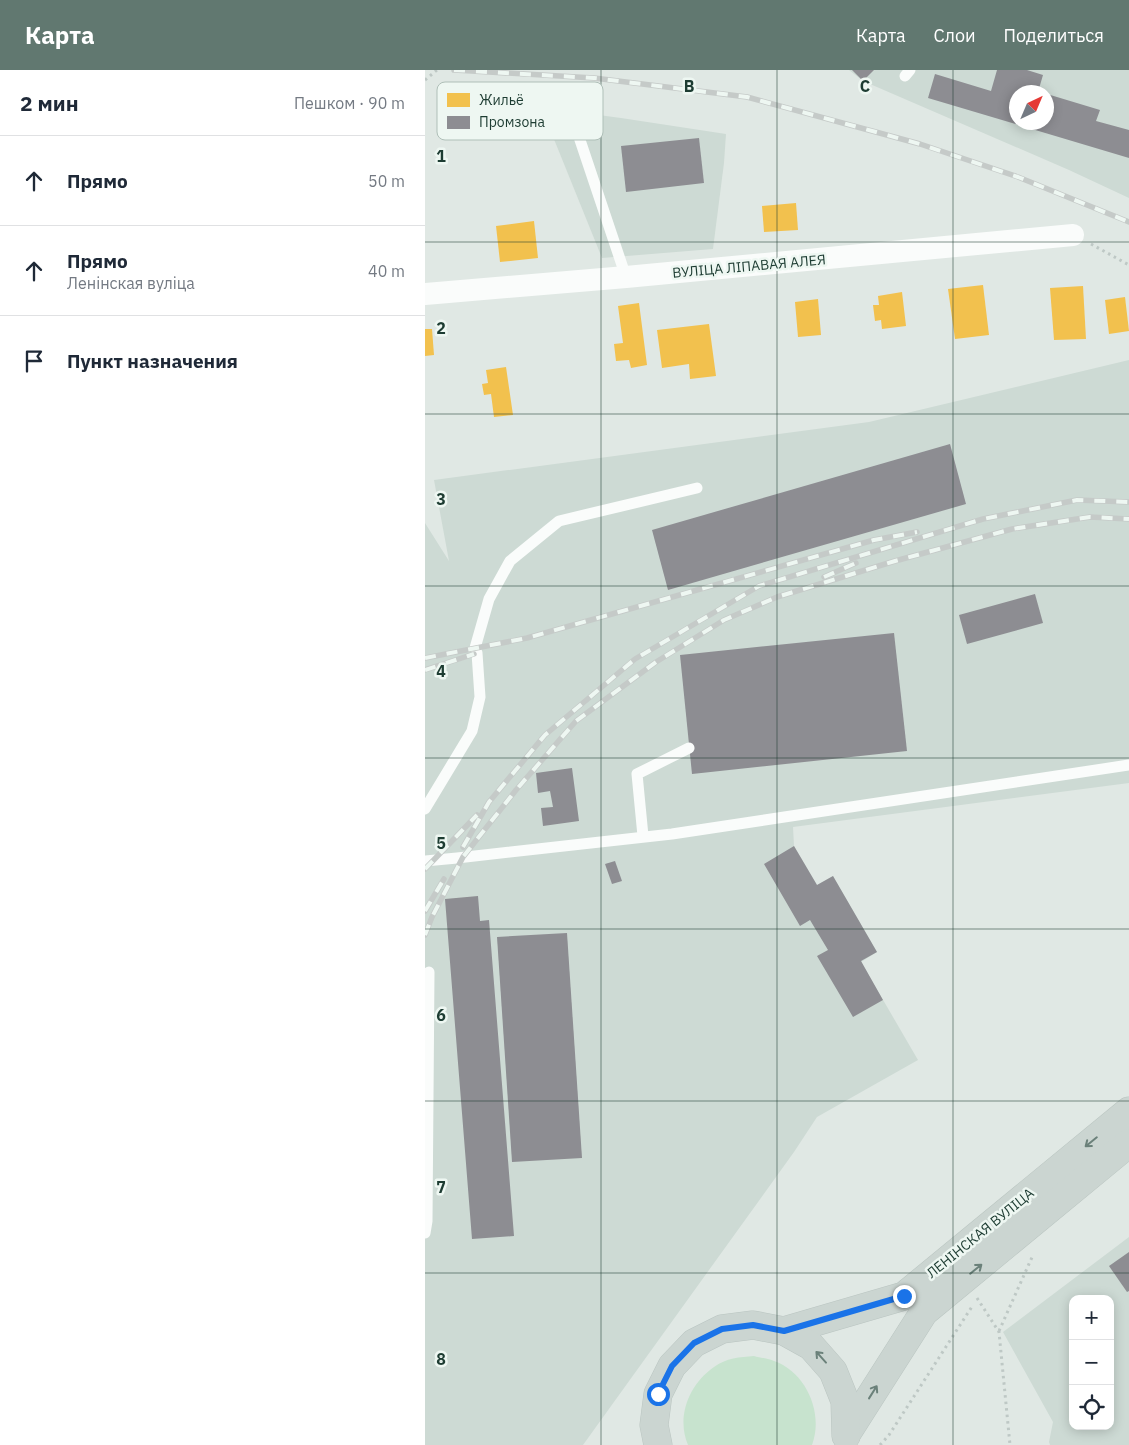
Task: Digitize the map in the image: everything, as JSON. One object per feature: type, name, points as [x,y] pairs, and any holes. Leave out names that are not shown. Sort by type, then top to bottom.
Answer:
[{"type":"main road","name":"ЛЕНІНСКАЯ ВУЛІЦА","points":[[784,1331],[904,1296],[1129,1111]]},
{"type":"main road","name":"ЛЕНІНСКАЯ ВУЛІЦА","points":[[845,1439],[924,1312],[1129,1143]]},
{"type":"main road","points":[[650,1438],[658,1394],[672,1366],[694,1343],[722,1329],[753,1325],[784,1331],[811,1346],[833,1371],[845,1401],[845,1439]]},
{"type":"street","name":"ВУЛІЦА ЛІПАВАЯ АЛЕЯ","points":[[425,294],[1073,235]]},
{"type":"lane","points":[[580,140],[626,277]]},
{"type":"lane","points":[[425,809],[472,731],[480,697],[475,648],[489,599],[511,561],[559,521],[697,488]]},
{"type":"lane","points":[[643,836],[637,774],[689,748]]},
{"type":"lane","points":[[425,861],[672,834],[1129,765]]},
{"type":"lane","points":[[425,1233],[427,1221],[429,972]]},
{"type":"path","points":[[425,80],[437,70]]},
{"type":"path","points":[[1073,235],[1129,264]]},
{"type":"path","points":[[999,1332],[1035,1252],[1027,1258]]},
{"type":"path","points":[[880,1445],[889,1435],[977,1298],[984,1292]]},
{"type":"path","points":[[977,1298],[999,1332],[1010,1445]]},
{"type":"shaded area","points":[[849,70],[1129,70],[1129,198],[863,81]]},
{"type":"shaded area","points":[[603,116],[726,134],[713,249],[602,258],[554,140],[603,140]]},
{"type":"shaded area","points":[[1129,360],[1129,783],[793,827],[794,846],[817,885],[833,876],[877,952],[861,962],[918,1060],[817,1117],[794,1152],[583,1445],[425,1445],[425,523],[449,561],[434,480],[869,422]]},
{"type":"shaded area","points":[[1129,1237],[1129,1445],[1050,1445],[1053,1422],[1003,1332]]},
{"type":"green space","points":[[754,1356],[785,1366],[803,1384],[814,1407],[816,1420],[812,1445],[688,1445],[683,1423],[684,1412],[687,1402],[698,1382],[705,1374],[723,1362]]},
{"type":"building: Жильё","points":[[796,203],[798,230],[764,232],[762,206]]},
{"type":"building: Жильё","points":[[534,221],[538,258],[500,262],[496,226]]},
{"type":"building: Жильё","points":[[983,285],[989,335],[955,339],[948,289]]},
{"type":"building: Жильё","points":[[1083,286],[1086,339],[1054,340],[1050,288]]},
{"type":"building: Жильё","points":[[902,292],[906,326],[882,329],[881,320],[875,321],[873,305],[879,305],[878,296]]},
{"type":"building: Жильё","points":[[1125,297],[1129,331],[1109,334],[1105,300]]},
{"type":"building: Жильё","points":[[818,299],[821,335],[798,337],[795,302]]},
{"type":"building: Жильё","points":[[639,303],[647,365],[631,368],[629,360],[616,361],[614,344],[623,343],[618,306]]},
{"type":"building: Жильё","points":[[709,324],[716,376],[690,379],[689,364],[662,368],[657,330]]},
{"type":"building: Жильё","points":[[425,329],[432,329],[434,355],[425,356]]},
{"type":"building: Жильё","points":[[506,367],[513,415],[494,417],[491,394],[484,395],[482,384],[488,383],[486,370]]},
{"type":"building: Промзона","points":[[852,70],[874,70],[863,81]]},
{"type":"building: Промзона","points":[[997,70],[1027,70],[1043,75],[1040,85],[1009,85],[1009,122],[928,98],[935,74],[991,91]]},
{"type":"building: Промзона","points":[[1054,96],[1100,110],[1096,121],[1129,130],[1129,158],[1035,130],[1054,130]]},
{"type":"building: Промзона","points":[[699,138],[704,183],[626,192],[621,146]]},
{"type":"building: Промзона","points":[[950,444],[966,504],[668,590],[652,530]]},
{"type":"building: Промзона","points":[[1035,594],[1043,623],[967,644],[959,615]]},
{"type":"building: Промзона","points":[[894,633],[907,751],[692,774],[680,655]]},
{"type":"building: Промзона","points":[[572,768],[579,821],[543,826],[541,808],[553,807],[550,791],[538,793],[536,773]]},
{"type":"building: Промзона","points":[[794,846],[817,885],[833,876],[877,952],[861,961],[883,1000],[853,1017],[817,956],[828,950],[810,920],[800,926],[764,864]]},
{"type":"building: Промзона","points":[[615,861],[622,881],[612,884],[605,864]]},
{"type":"building: Промзона","points":[[478,896],[480,921],[489,920],[514,1236],[472,1239],[445,899]]},
{"type":"building: Промзона","points":[[567,933],[582,1158],[512,1162],[497,937]]},
{"type":"building: Промзона","points":[[1129,1252],[1129,1291],[1127,1292],[1109,1266]]},
{"type":"railway","points":[[454,70],[594,78],[747,97],[920,144],[1018,177],[1129,222]]},
{"type":"railway","points":[[463,847],[489,802],[545,735],[635,659],[759,586],[983,519],[1077,500],[1129,502]]},
{"type":"railway","points":[[425,935],[432,917],[463,857],[516,790],[576,721],[656,662],[724,620],[777,597],[895,561],[1012,529],[1090,517],[1129,519]]},
{"type":"railway","points":[[425,658],[527,638],[874,540],[917,532]]},
{"type":"railway","points":[[824,577],[856,563]]},
{"type":"railway","points":[[425,670],[474,654]]},
{"type":"railway","points":[[425,869],[477,815]]},
{"type":"railway","points":[[425,911],[444,879]]},
{"type":"route","points":[[658,1394],[672,1366],[694,1343],[722,1329],[753,1325],[784,1331],[904,1296]]}]
